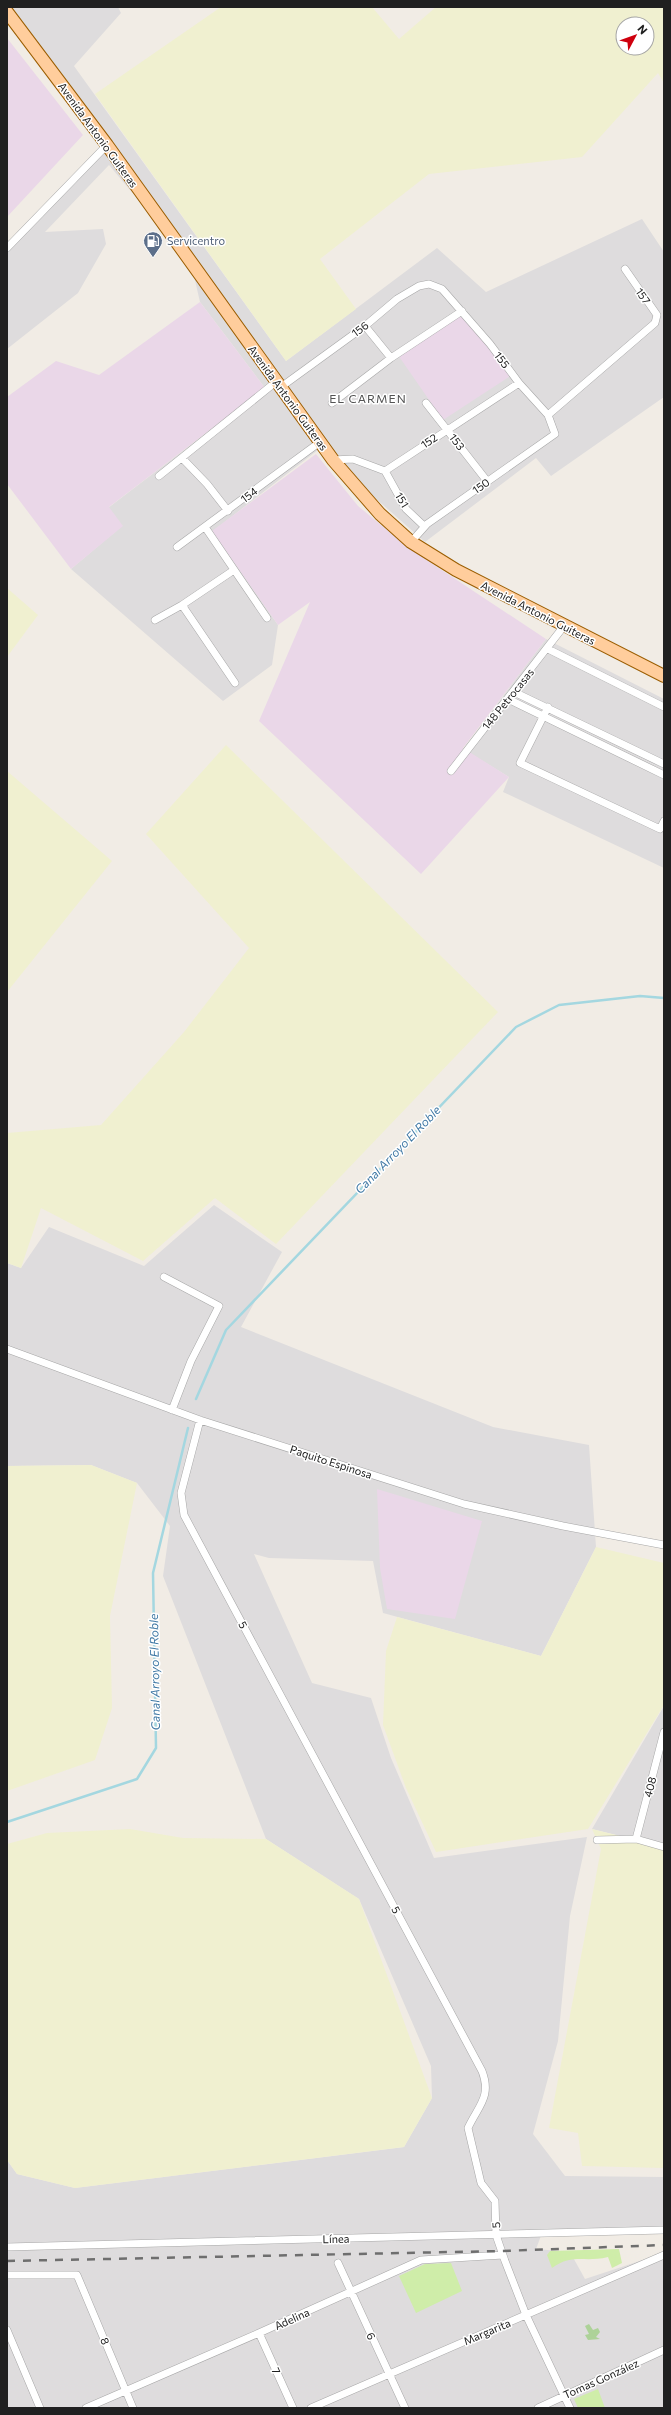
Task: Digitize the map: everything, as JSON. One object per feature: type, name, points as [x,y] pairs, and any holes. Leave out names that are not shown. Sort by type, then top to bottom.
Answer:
[{"type":"main road","name":"Avenida Antonio Guiteras","points":[[7,12],[107,145],[333,460],[380,514],[411,542],[456,570],[664,676]]},
{"type":"street","points":[[7,248],[107,145]]},
{"type":"street","name":"157","points":[[548,415],[655,323],[657,315],[625,269]]},
{"type":"street","name":"156","points":[[159,476],[279,384],[365,326],[397,299],[419,286],[429,284],[442,289]]},
{"type":"street","name":"155","points":[[442,289],[462,311],[519,383],[548,415],[555,434]]},
{"type":"street","points":[[332,403],[391,358],[462,311]]},
{"type":"street","points":[[365,326],[391,358]]},
{"type":"street","name":"152","points":[[385,471],[519,383]]},
{"type":"street","name":"153","points":[[426,403],[487,481]]},
{"type":"street","name":"150","points":[[411,542],[424,526],[555,434]]},
{"type":"street","name":"154","points":[[177,547],[320,442]]},
{"type":"street","points":[[182,458],[207,484],[228,511]]},
{"type":"street","points":[[333,460],[353,458],[385,471]]},
{"type":"street","name":"151","points":[[385,471],[406,509],[424,526]]},
{"type":"street","points":[[205,527],[267,618]]},
{"type":"street","points":[[155,620],[182,605],[234,570]]},
{"type":"street","points":[[182,605],[235,683]]},
{"type":"street","name":"148 Petrocasas","points":[[451,771],[548,649],[564,626]]},
{"type":"street","points":[[548,649],[664,707]]},
{"type":"street","points":[[514,692],[664,764]]},
{"type":"street","points":[[508,699],[664,775]]},
{"type":"street","points":[[548,707],[520,763],[660,829],[664,821]]},
{"type":"street","points":[[164,1277],[219,1306],[191,1361],[172,1410]]},
{"type":"street","name":"Paquito Espinosa","points":[[7,1349],[200,1420],[464,1504],[563,1526],[664,1545]]},
{"type":"street","name":"5","points":[[200,1420],[181,1493],[184,1515],[482,2071],[486,2087],[485,2097],[468,2128],[481,2183],[495,2200],[496,2235],[503,2255],[526,2315],[570,2408]]},
{"type":"street","name":"408","points":[[636,1840],[664,1732]]},
{"type":"street","points":[[597,1840],[636,1840],[664,1846]]},
{"type":"street","name":"Línea","points":[[7,2246],[664,2230]]},
{"type":"street","name":"Adelina","points":[[86,2408],[259,2333],[421,2260],[503,2255]]},
{"type":"street","name":"Margarita","points":[[311,2408],[664,2255]]},
{"type":"street","name":"6","points":[[338,2263],[405,2408]]},
{"type":"street","name":"8","points":[[7,2275],[78,2275],[133,2408]]},
{"type":"street","points":[[7,2330],[40,2408]]},
{"type":"street","name":"7","points":[[259,2333],[294,2408]]},
{"type":"street","name":"Tomas González","points":[[538,2408],[664,2350]]},
{"type":"shaded area","points":[[7,7],[118,7],[121,13],[74,66],[286,361],[437,248],[486,292],[642,219],[664,252],[664,397],[551,476],[536,458],[425,542],[373,496],[327,443],[213,531],[278,625],[272,665],[223,701],[71,569],[122,526],[108,508],[265,388],[200,302],[194,276],[151,215],[109,165],[45,232],[103,229],[106,244],[78,293],[7,349],[7,251],[109,142]]},
{"type":"shaded area","points":[[7,38],[83,135],[7,217]]},
{"type":"shaded area","points":[[200,302],[265,388],[109,507],[123,526],[71,569],[7,484],[7,397],[56,361],[99,375]]},
{"type":"shaded area","points":[[462,314],[512,375],[443,420],[398,355]]},
{"type":"shaded area","points":[[316,454],[358,506],[410,549],[546,639],[463,748],[509,777],[421,874],[259,721],[310,602],[278,625],[212,531]]},
{"type":"shaded area","points":[[546,639],[664,699],[664,868],[503,792],[509,777],[463,749]]},
{"type":"shaded area","points":[[214,1205],[282,1252],[241,1327],[493,1427],[589,1445],[596,1547],[541,1656],[383,1613],[373,1561],[269,1558],[254,1554],[312,1683],[371,1698],[391,1758],[434,1858],[587,1837],[570,1916],[558,2041],[533,2134],[565,2176],[664,2177],[664,2227],[542,2233],[536,2249],[570,2252],[585,2279],[664,2253],[664,2408],[7,2408],[7,2160],[17,2174],[75,2188],[404,2147],[432,2098],[431,2066],[359,1899],[266,1839],[163,1576],[170,1526],[137,1483],[91,1465],[7,1466],[7,1263],[21,1268],[49,1227],[144,1266]]},
{"type":"shaded area","points":[[377,1489],[482,1521],[455,1619],[387,1609],[380,1568]]},
{"type":"shaded area","points":[[664,1706],[664,1847],[592,1829]]},
{"type":"green space","points":[[221,7],[372,7],[399,39],[436,7],[664,7],[664,83],[658,73],[582,157],[429,174],[320,259],[356,309],[286,361],[95,94]]},
{"type":"green space","points":[[7,588],[38,615],[7,657]]},
{"type":"green space","points":[[226,745],[498,1012],[276,1244],[215,1198],[143,1261],[41,1208],[21,1268],[7,1263],[7,1133],[101,1125],[184,1032],[249,948],[146,834]]},
{"type":"green space","points":[[7,771],[112,861],[7,992]]},
{"type":"green space","points":[[91,1465],[137,1483],[110,1616],[112,1708],[95,1760],[7,1791],[7,1466]]},
{"type":"green space","points":[[596,1547],[664,1563],[664,1705],[588,1829],[436,1852],[406,1788],[383,1725],[386,1651],[397,1617],[541,1656]]},
{"type":"green space","points":[[130,1829],[183,1838],[266,1839],[359,1899],[432,2098],[404,2147],[75,2188],[17,2174],[7,2160],[7,1844],[47,1833]]},
{"type":"green space","points":[[592,1829],[664,1847],[664,2168],[582,2166],[578,2133],[549,2128],[601,1849]]},
{"type":"green space","points":[[619,2249],[622,2263],[612,2268],[608,2257],[600,2259],[566,2261],[559,2263],[552,2268],[547,2255],[550,2251]]},
{"type":"green space","points":[[451,2263],[462,2291],[416,2313],[399,2276],[425,2264]]},
{"type":"green space","points":[[589,2324],[593,2330],[598,2328],[600,2332],[596,2337],[600,2339],[588,2340],[585,2335],[589,2334],[585,2326]]},
{"type":"green space","points":[[598,2389],[605,2408],[578,2408],[574,2399]]},
{"type":"waterway","name":"Canal Arroyo El Roble","points":[[196,1399],[226,1330],[516,1027],[559,1005],[640,996],[664,998]]},
{"type":"waterway","name":"Canal Arroyo El Roble","points":[[7,1822],[137,1779],[156,1748],[153,1573],[188,1428]]},
{"type":"railway","points":[[7,2261],[502,2251],[664,2245]]},
{"type":"place","name":"Servicentro","points":[[153,258]]},
{"type":"district","name":"EL CARMEN","points":[[368,399]]}]
